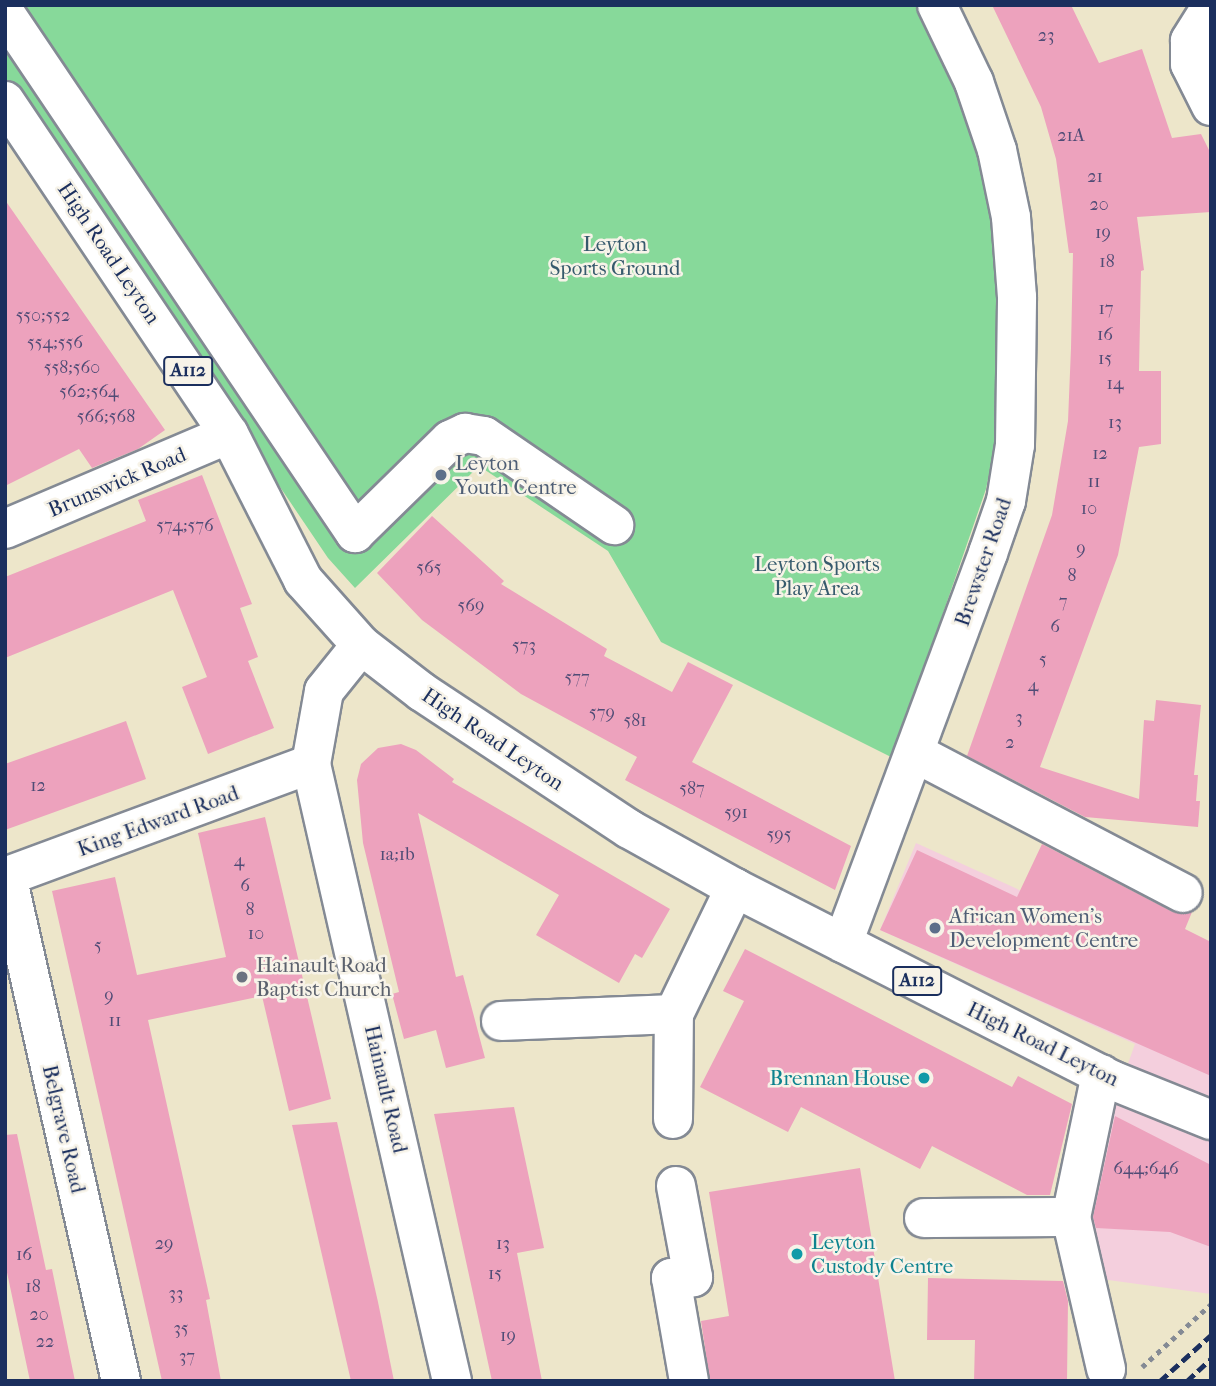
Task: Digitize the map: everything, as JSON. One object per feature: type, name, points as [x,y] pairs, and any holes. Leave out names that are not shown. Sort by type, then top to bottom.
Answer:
[{"type":"street","name":"Brewster Road","points":[[843,943],[1006,501],[1015,445],[1017,297],[1011,218],[997,150],[974,82],[937,5]]},
{"type":"street","points":[[1211,7],[1190,41],[1190,64],[1211,106]]},
{"type":"street","points":[[5,13],[355,533],[450,440],[465,433],[484,436],[614,525]]},
{"type":"street","name":"High Road Leyton","points":[[5,101],[229,434],[303,580],[361,645],[422,692],[629,829],[735,888],[1101,1074],[1211,1120]]},
{"type":"street","name":"Brunswick Road","points":[[5,529],[229,434]]},
{"type":"street","name":"Hainault Road","points":[[361,645],[324,691],[311,764],[452,1381]]},
{"type":"street","points":[[915,752],[1183,893]]},
{"type":"street","name":"King Edward Road","points":[[6,877],[311,764]]},
{"type":"street","name":"Belgrave Road","points":[[6,877],[121,1381]]},
{"type":"street","points":[[673,1119],[674,1014],[735,888]]},
{"type":"street","points":[[501,1021],[674,1014]]},
{"type":"street","points":[[1101,1074],[1070,1217],[1123,1369]]},
{"type":"street","points":[[677,1186],[693,1277],[671,1278],[688,1381]]},
{"type":"street","points":[[924,1218],[1070,1217]]},
{"type":"path","points":[[1123,1369],[1211,1304]]},
{"type":"shaded area","points":[[916,843],[1211,977],[1211,1294],[1101,1279],[1077,1239],[1092,1164],[1135,1044],[880,930]]},
{"type":"green space","name":"Leyton Sports Ground","points":[[5,5],[915,5],[967,113],[997,222],[1002,411],[986,489],[893,758],[661,642],[608,551],[479,466],[355,588],[328,558],[5,80]]},
{"type":"building","points":[[992,5],[1071,5],[1099,63],[1142,49],[1172,138],[1201,134],[1211,154],[1211,212],[1137,217],[1144,270],[1141,271],[1139,371],[1161,371],[1161,444],[1139,447],[1118,555],[1040,767],[1139,799],[1144,720],[1154,721],[1156,700],[1201,705],[1194,775],[1198,775],[1196,801],[1200,801],[1198,827],[1085,817],[967,756],[1052,515],[1068,421],[1071,348],[1073,253],[1069,253],[1056,159],[1041,107]]},
{"type":"building","points":[[5,200],[165,430],[138,449],[92,468],[79,449],[5,486]]},
{"type":"building","points":[[202,475],[252,604],[240,608],[258,657],[248,661],[274,728],[208,754],[182,687],[207,677],[173,590],[5,658],[5,577],[146,521],[138,500]]},
{"type":"building","points":[[432,516],[504,581],[501,584],[607,649],[604,656],[672,692],[688,662],[733,685],[692,762],[851,846],[835,890],[625,780],[637,757],[521,694],[422,620],[377,573]]},
{"type":"building","points":[[126,721],[146,779],[5,830],[5,764]]},
{"type":"building","points":[[401,744],[416,750],[454,779],[452,782],[670,909],[642,958],[635,954],[619,983],[536,935],[559,895],[418,813],[456,977],[463,975],[485,1058],[446,1068],[436,1030],[404,1039],[392,994],[399,992],[363,843],[357,780],[361,764],[378,748]]},
{"type":"building","points":[[265,817],[331,1099],[289,1111],[262,996],[148,1020],[210,1299],[206,1300],[221,1381],[162,1381],[52,891],[115,877],[137,975],[226,957],[198,833]]},
{"type":"building","points":[[1042,844],[1173,912],[1192,912],[1185,929],[1211,942],[1211,1076],[880,930],[917,850],[1017,897]]},
{"type":"building","name":"Brennan House","points":[[745,949],[1012,1087],[1018,1076],[1072,1104],[1050,1195],[1027,1195],[932,1146],[920,1169],[801,1107],[788,1132],[700,1087],[744,1001],[723,991]]},
{"type":"building","points":[[514,1107],[544,1248],[517,1253],[542,1381],[492,1381],[434,1114]]},
{"type":"building","points":[[1115,1116],[1211,1165],[1211,1247],[1170,1232],[1096,1228],[1093,1217]]},
{"type":"building","points":[[337,1122],[394,1381],[351,1381],[292,1125]]},
{"type":"building","points":[[17,1134],[46,1270],[52,1269],[75,1381],[30,1381],[5,1263],[5,1135]]},
{"type":"building","name":"Leyton Custody Centre","points":[[860,1168],[895,1381],[710,1381],[701,1321],[729,1316],[709,1192]]},
{"type":"building","points":[[928,1278],[1063,1281],[1068,1301],[1067,1381],[974,1381],[975,1340],[927,1340]]},
{"type":"railway","points":[[1160,1381],[1211,1335]]},
{"type":"railway","points":[[1187,1381],[1211,1359]]},
{"type":"place","name":"Leyton Youth Centre","points":[[441,475]]},
{"type":"place","name":"African Women's Development Centre","points":[[935,928]]},
{"type":"place","name":"Hainault Road Baptist Church","points":[[242,977]]},
{"type":"place","name":"Brennan House","points":[[924,1078]]},
{"type":"place","name":"Leyton Custody Centre","points":[[797,1254]]},
{"type":"park label","name":"Leyton Sports Play Area","points":[[817,576]]}]
